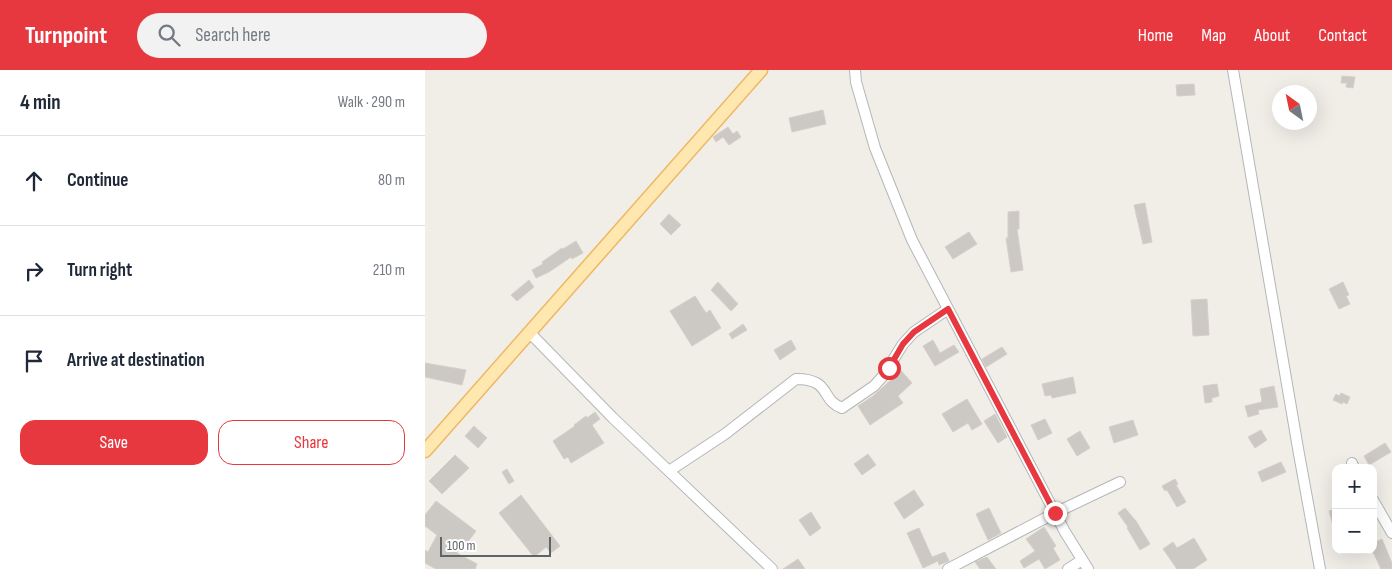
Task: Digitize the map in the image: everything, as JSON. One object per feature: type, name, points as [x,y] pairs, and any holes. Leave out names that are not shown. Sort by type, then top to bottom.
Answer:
[{"type":"main road","points":[[425,451],[761,70]]},
{"type":"street","points":[[855,70],[856,82],[875,148],[912,240],[1055,513],[1088,569]]},
{"type":"street","points":[[1233,70],[1320,569]]},
{"type":"street","points":[[669,471],[725,434],[796,379],[810,379],[821,385],[835,405],[842,408],[874,386],[883,376],[903,344],[914,332],[948,309]]},
{"type":"street","points":[[530,333],[613,418],[772,569]]},
{"type":"street","points":[[948,569],[1055,513],[1121,482]]},
{"type":"street","points":[[1377,507],[1392,533]]},
{"type":"street","points":[[1068,569],[1082,560]]},
{"type":"building","points":[[1342,76],[1355,77],[1353,88],[1346,87],[1347,83],[1341,83]]},
{"type":"building","points":[[1194,84],[1195,95],[1177,96],[1176,85]]},
{"type":"building","points":[[823,110],[826,124],[792,132],[789,118]]},
{"type":"building","points":[[728,127],[733,134],[737,131],[741,137],[729,145],[723,137],[716,142],[713,137]]},
{"type":"building","points":[[1145,203],[1152,242],[1143,244],[1134,205]]},
{"type":"building","points":[[1019,211],[1019,229],[1017,229],[1023,270],[1011,272],[1006,238],[1008,238],[1008,212]]},
{"type":"building","points":[[669,214],[681,225],[671,235],[660,224]]},
{"type":"building","points":[[969,232],[977,244],[953,259],[945,247]]},
{"type":"building","points":[[576,241],[583,253],[572,259],[571,257],[549,272],[536,278],[532,270],[543,264],[542,262],[562,248]]},
{"type":"building","points":[[529,280],[534,287],[517,301],[511,295]]},
{"type":"building","points":[[718,282],[738,304],[731,311],[711,290]]},
{"type":"building","points":[[1343,282],[1349,295],[1346,296],[1350,304],[1339,309],[1329,289]]},
{"type":"building","points":[[695,296],[706,313],[710,310],[721,328],[692,346],[670,311]]},
{"type":"building","points":[[1207,299],[1209,335],[1193,336],[1191,300]]},
{"type":"building","points":[[743,324],[747,330],[732,339],[729,334]]},
{"type":"building","points":[[791,340],[796,349],[780,360],[774,350]]},
{"type":"building","points":[[933,340],[940,353],[954,345],[959,352],[935,366],[923,346]]},
{"type":"building","points":[[1002,347],[1007,354],[986,367],[982,359]]},
{"type":"building","points":[[425,363],[466,370],[462,385],[425,377]]},
{"type":"building","points":[[897,366],[912,383],[898,396],[903,403],[870,425],[858,406],[873,396],[893,378],[891,376]]},
{"type":"building","points":[[1073,377],[1076,393],[1052,398],[1051,395],[1045,396],[1042,384]]},
{"type":"building","points":[[1217,384],[1219,396],[1212,398],[1212,402],[1205,403],[1203,386]]},
{"type":"building","points":[[1274,386],[1278,407],[1258,410],[1259,414],[1248,417],[1245,406],[1262,402],[1260,389]]},
{"type":"building","points":[[1341,393],[1350,397],[1347,404],[1333,400],[1336,394],[1339,396]]},
{"type":"building","points":[[967,399],[982,424],[972,430],[968,423],[953,432],[942,414]]},
{"type":"building","points":[[595,412],[600,419],[592,425],[604,443],[571,463],[568,457],[564,459],[553,441],[586,416],[587,418]]},
{"type":"building","points":[[995,414],[1007,437],[998,443],[984,421]]},
{"type":"building","points":[[1045,419],[1052,433],[1038,440],[1031,425]]},
{"type":"building","points":[[1133,420],[1138,435],[1114,443],[1109,427]]},
{"type":"building","points":[[474,426],[487,438],[478,448],[465,436]]},
{"type":"building","points":[[1261,430],[1267,440],[1255,448],[1248,437]]},
{"type":"building","points":[[1080,431],[1090,448],[1077,456],[1067,439]]},
{"type":"building","points":[[1385,443],[1391,452],[1371,464],[1368,464],[1364,456]]},
{"type":"building","points":[[868,454],[876,465],[862,475],[854,464]]},
{"type":"building","points":[[455,455],[469,468],[442,494],[429,481]]},
{"type":"building","points":[[1281,462],[1286,472],[1262,482],[1258,472]]},
{"type":"building","points":[[507,469],[514,481],[509,484],[502,472]]},
{"type":"building","points":[[1175,479],[1178,484],[1176,485],[1186,502],[1177,507],[1167,490],[1165,491],[1162,486]]},
{"type":"building","points":[[914,490],[924,505],[904,519],[894,503]]},
{"type":"building","points":[[521,495],[560,546],[551,553],[546,547],[534,557],[499,513]]},
{"type":"building","points":[[436,501],[476,531],[467,543],[464,541],[457,553],[477,564],[475,569],[436,569],[425,563],[425,550],[428,552],[437,535],[425,526],[425,515]]},
{"type":"building","points":[[989,508],[1001,533],[988,540],[976,514]]},
{"type":"building","points":[[1125,508],[1136,521],[1150,544],[1140,550],[1118,513]]},
{"type":"building","points":[[1332,510],[1332,522],[1329,511]]},
{"type":"building","points":[[811,512],[821,528],[810,536],[799,520]]},
{"type":"building","points":[[1044,527],[1056,546],[1053,548],[1060,560],[1045,569],[1039,559],[1024,568],[1020,561],[1035,551],[1026,539]]},
{"type":"building","points":[[919,528],[932,557],[945,552],[949,561],[939,565],[938,561],[923,568],[907,533]]},
{"type":"building","points":[[1194,538],[1207,560],[1193,569],[1177,569],[1163,549],[1173,542],[1177,548]]},
{"type":"building","points":[[1382,539],[1392,563],[1392,569],[1381,569],[1374,554],[1377,554],[1377,541]]},
{"type":"building","points":[[987,557],[996,569],[980,569],[975,562]]},
{"type":"building","points":[[798,559],[805,569],[783,569]]},
{"type":"route","points":[[889,368],[903,344],[914,332],[948,309],[1055,513]]}]
